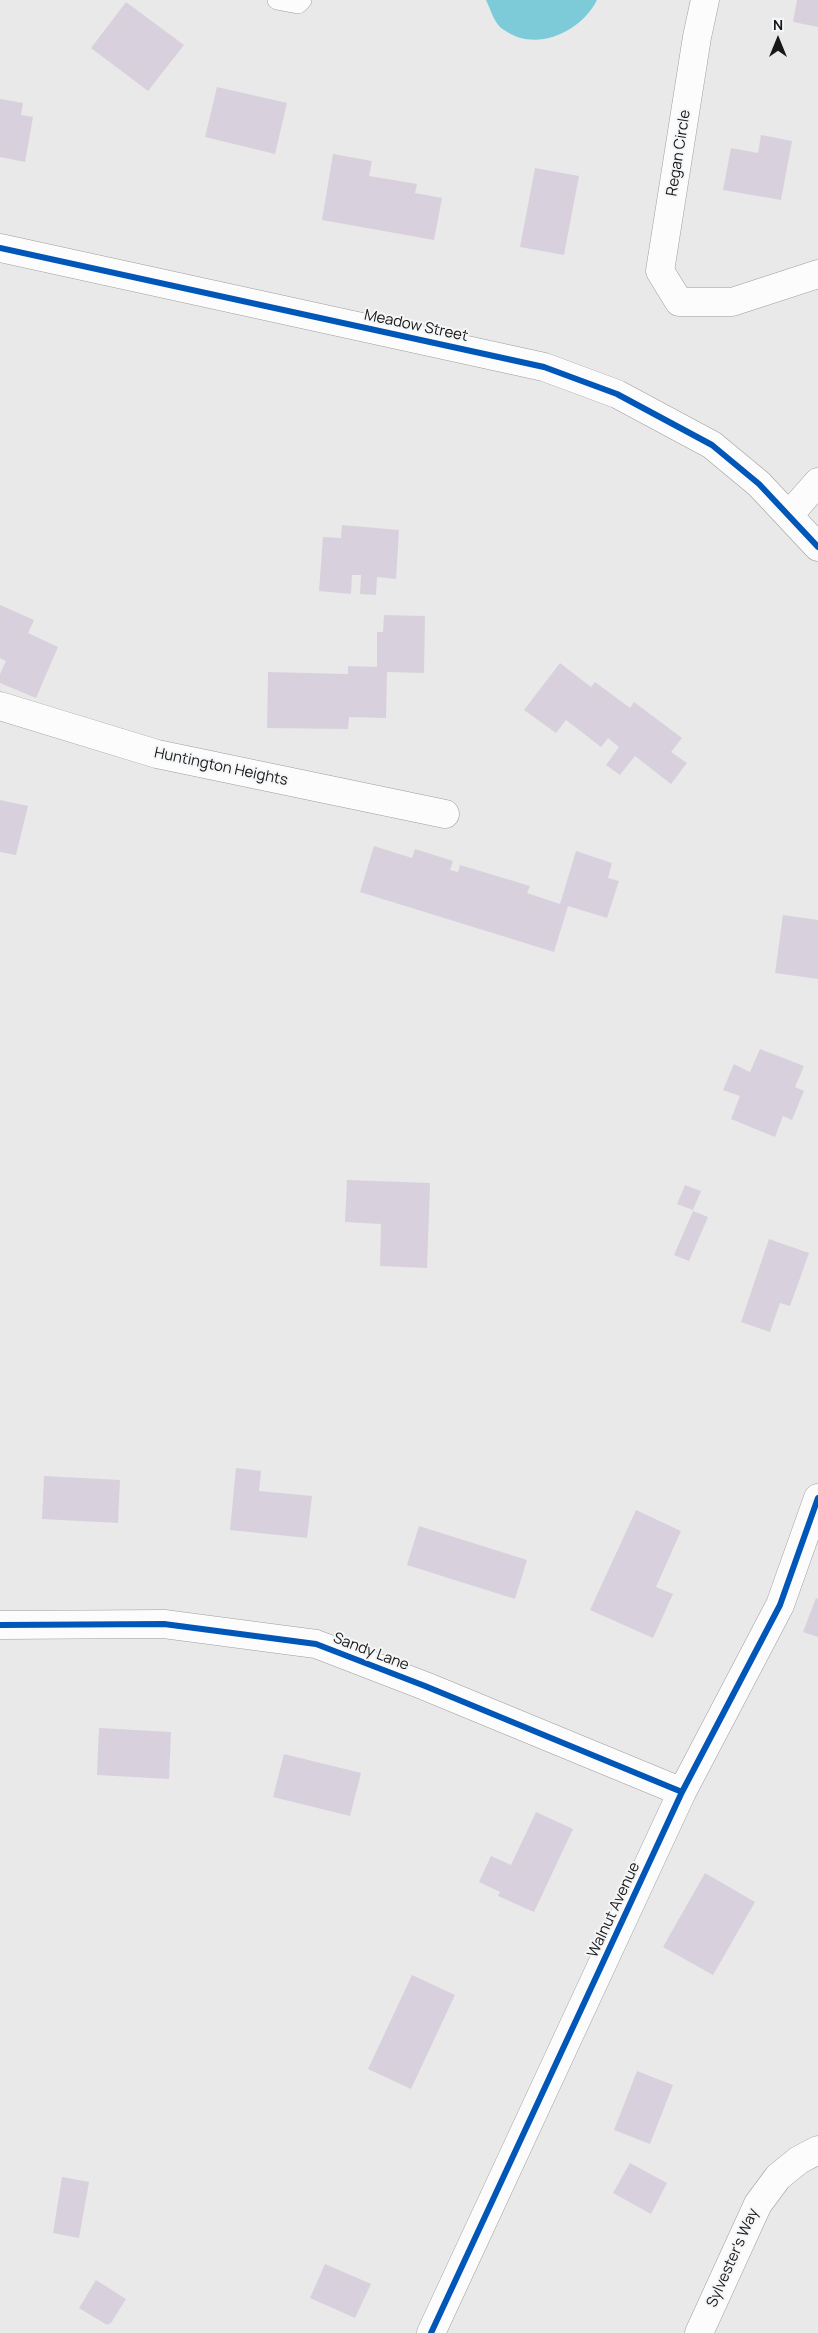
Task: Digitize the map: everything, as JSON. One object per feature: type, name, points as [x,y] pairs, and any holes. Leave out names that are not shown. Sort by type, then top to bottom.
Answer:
[{"type":"street","name":"Regan Circle","points":[[705,0],[697,37],[660,271],[679,302],[732,302],[818,274]]},
{"type":"street","name":"Meadow Street","points":[[0,248],[544,367],[617,394],[712,445],[759,484],[818,547]]},
{"type":"street","points":[[789,515],[818,482]]},
{"type":"street","name":"Huntington Heights","points":[[0,706],[157,754],[445,814]]},
{"type":"street","name":"Walnut Avenue","points":[[431,2333],[682,1792],[780,1604],[818,1498]]},
{"type":"street","name":"Sandy Lane","points":[[0,1625],[164,1624],[316,1644],[425,1686],[682,1792]]},
{"type":"street","name":"Sylvester's Way","points":[[699,2333],[758,2204],[778,2177],[800,2160],[818,2150]]},
{"type":"lane","points":[[277,0],[298,4],[302,0]]},
{"type":"water","points":[[486,0],[597,0],[590,11],[569,30],[556,36],[530,40],[517,37],[504,30],[495,21]]},
{"type":"building","points":[[797,0],[818,0],[818,27],[793,22]]},
{"type":"building","points":[[126,2],[184,45],[148,91],[91,48]]},
{"type":"building","points":[[217,87],[287,103],[275,154],[205,137]]},
{"type":"building","points":[[0,99],[23,103],[21,115],[33,117],[25,162],[0,157]]},
{"type":"building","points":[[761,135],[792,141],[781,200],[723,190],[731,148],[758,153]]},
{"type":"building","points":[[333,154],[372,161],[369,176],[417,184],[415,193],[442,198],[434,240],[322,220]]},
{"type":"building","points":[[535,168],[579,176],[564,255],[520,247]]},
{"type":"building","points":[[342,525],[399,530],[396,579],[377,577],[376,595],[360,594],[361,575],[352,575],[351,594],[319,591],[323,537],[341,538]]},
{"type":"building","points":[[0,605],[34,620],[28,633],[58,647],[36,698],[0,683],[0,674],[6,661],[0,658]]},
{"type":"building","points":[[384,615],[425,616],[424,673],[387,672],[386,718],[349,717],[348,729],[267,728],[268,672],[348,674],[348,666],[377,667],[377,632],[383,632]]},
{"type":"building","points":[[560,663],[591,687],[595,682],[630,708],[634,702],[682,738],[671,752],[687,763],[671,784],[635,756],[620,775],[606,765],[619,747],[608,738],[601,747],[566,720],[556,733],[524,710]]},
{"type":"building","points":[[0,800],[28,806],[16,855],[0,852]]},
{"type":"building","points":[[374,846],[412,858],[415,849],[453,861],[450,870],[458,872],[460,865],[530,886],[527,893],[560,904],[576,851],[612,863],[608,878],[619,881],[607,918],[568,906],[554,952],[360,892]]},
{"type":"building","points":[[783,915],[818,920],[818,979],[775,973]]},
{"type":"building","points":[[760,1049],[804,1066],[795,1087],[804,1091],[792,1120],[783,1116],[775,1137],[731,1119],[740,1096],[723,1090],[734,1064],[750,1072]]},
{"type":"building","points":[[347,1180],[430,1183],[427,1268],[380,1266],[381,1224],[345,1222]]},
{"type":"building","points":[[685,1185],[701,1191],[693,1210],[677,1204]]},
{"type":"building","points":[[693,1211],[708,1217],[689,1261],[674,1255]]},
{"type":"building","points":[[769,1239],[809,1253],[790,1306],[780,1303],[770,1332],[741,1322]]},
{"type":"building","points":[[236,1468],[261,1471],[259,1491],[312,1496],[307,1538],[230,1530]]},
{"type":"building","points":[[44,1476],[120,1480],[118,1523],[42,1519]]},
{"type":"building","points":[[636,1510],[681,1531],[656,1587],[673,1594],[653,1638],[590,1610]]},
{"type":"building","points":[[419,1526],[527,1560],[515,1599],[407,1565]]},
{"type":"building","points":[[816,1598],[818,1599],[818,1637],[803,1632]]},
{"type":"building","points":[[99,1728],[171,1732],[169,1779],[97,1775]]},
{"type":"building","points":[[284,1754],[361,1773],[350,1816],[273,1797]]},
{"type":"building","points":[[536,1812],[573,1829],[534,1912],[498,1896],[500,1892],[479,1882],[491,1856],[511,1865]]},
{"type":"building","points":[[705,1873],[755,1902],[713,1975],[663,1947]]},
{"type":"building","points":[[412,1975],[455,1995],[411,2089],[368,2069]]},
{"type":"building","points":[[637,2071],[673,2085],[650,2144],[614,2130]]},
{"type":"building","points":[[630,2163],[667,2183],[651,2214],[613,2193]]},
{"type":"building","points":[[62,2177],[89,2182],[79,2238],[53,2233]]},
{"type":"building","points":[[325,2264],[371,2284],[355,2318],[310,2298]]},
{"type":"building","points":[[96,2280],[126,2299],[111,2323],[107,2325],[79,2308]]},
{"type":"cycle path","points":[[0,248],[544,367],[617,394],[712,445],[759,484],[818,547]]},
{"type":"cycle path","points":[[431,2333],[682,1792],[780,1605],[818,1498]]},
{"type":"cycle path","points":[[0,1625],[164,1624],[316,1644],[425,1686],[682,1792]]}]
